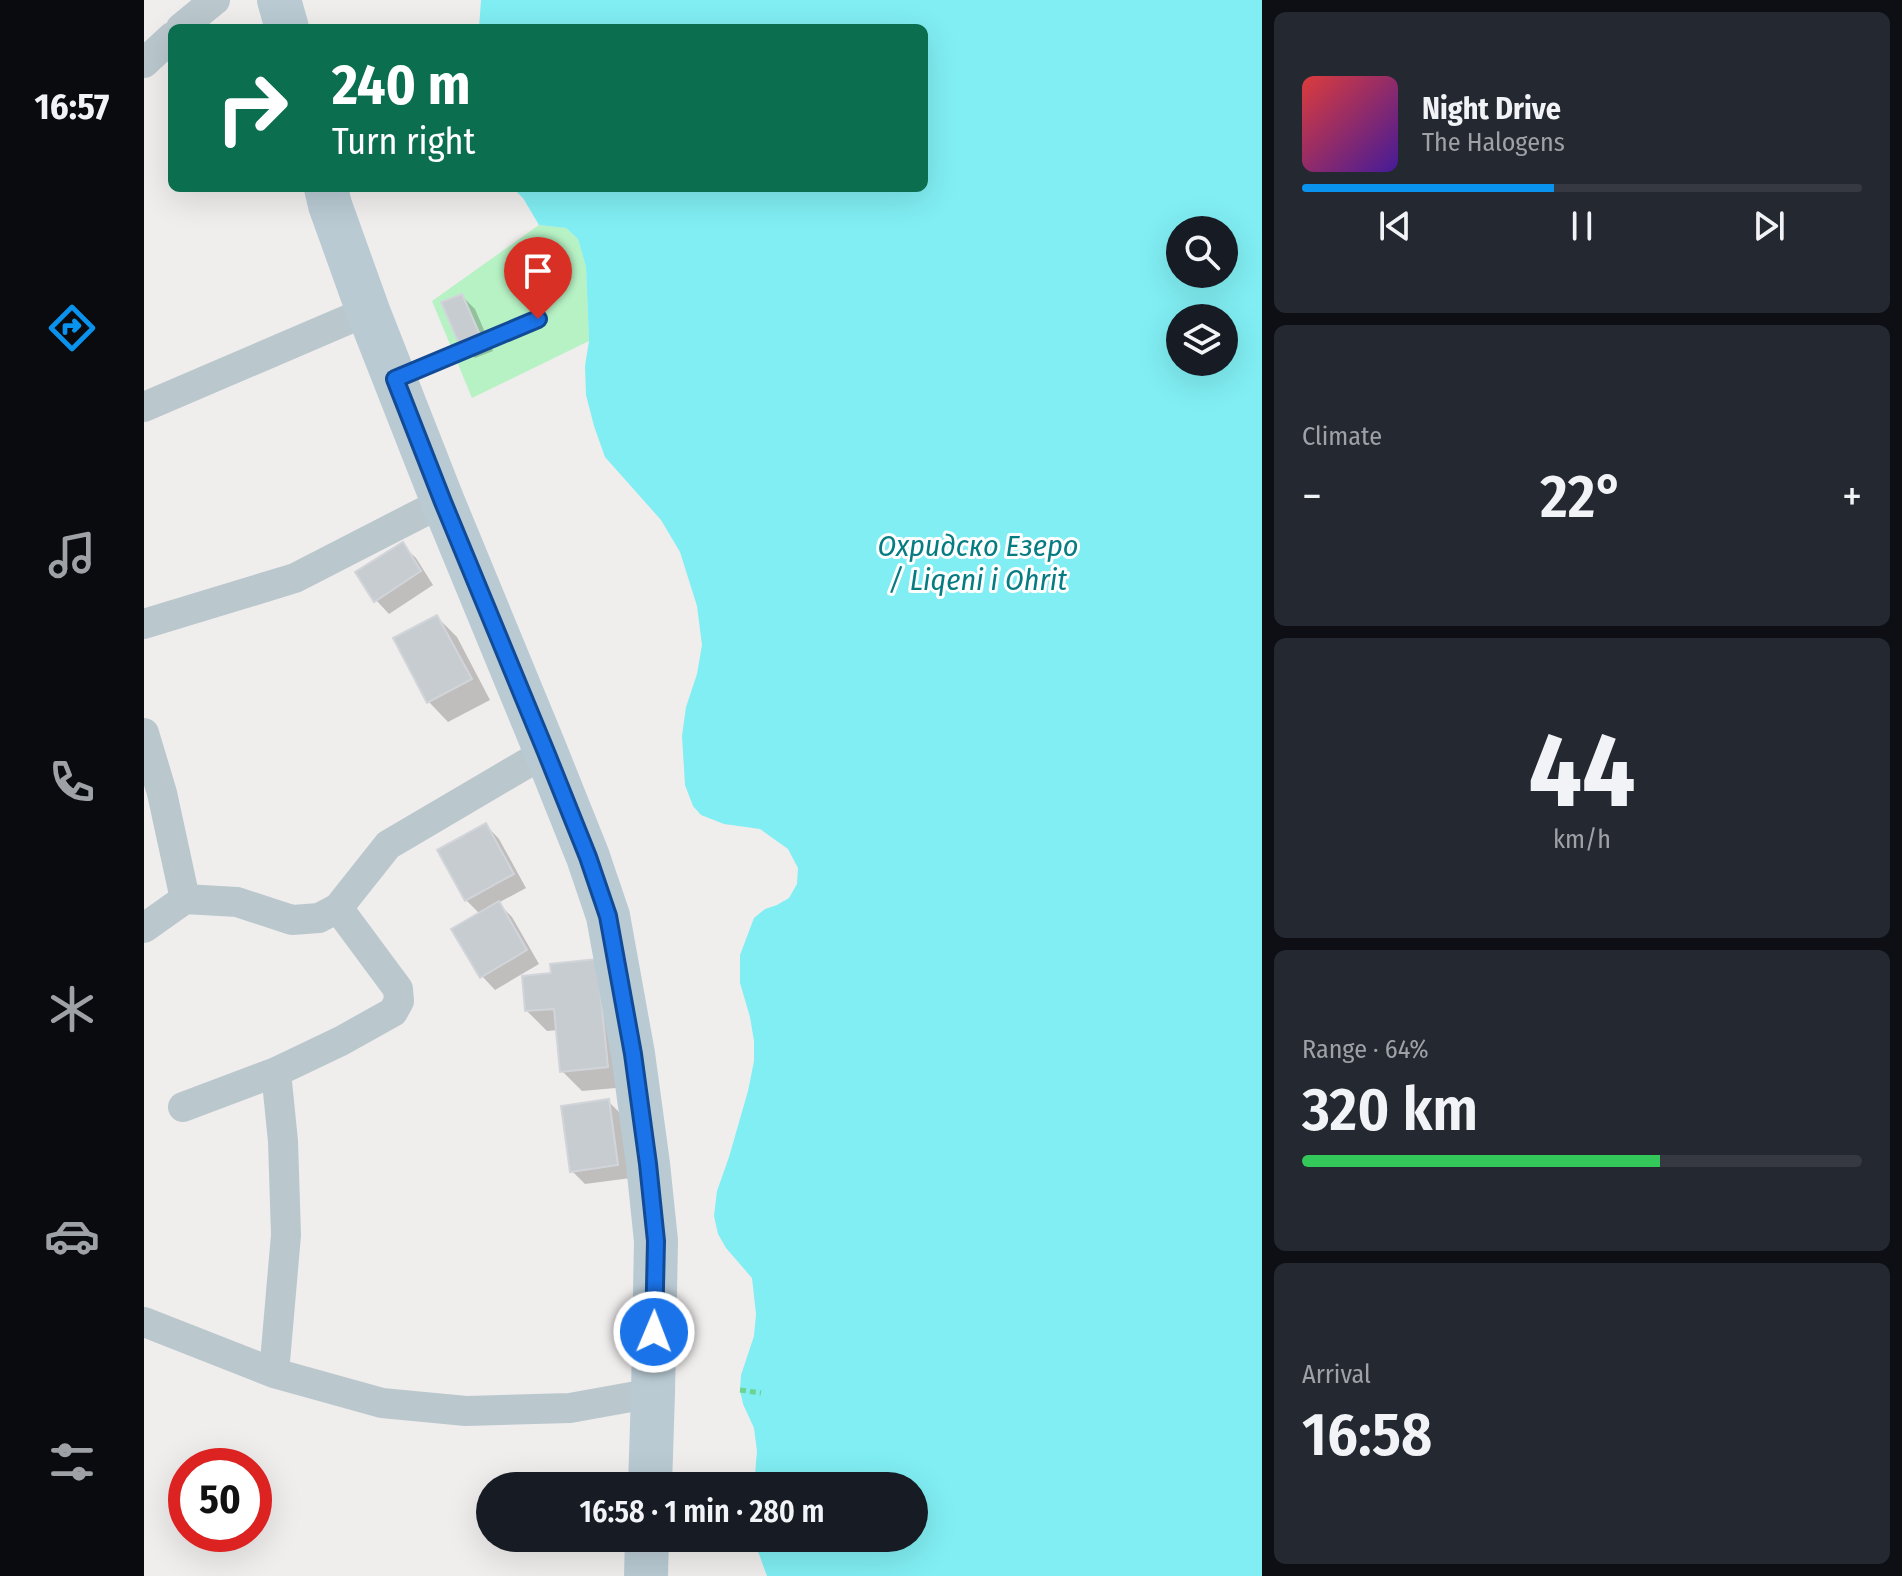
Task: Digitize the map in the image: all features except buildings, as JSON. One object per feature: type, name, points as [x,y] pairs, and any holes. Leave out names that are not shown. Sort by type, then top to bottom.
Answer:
[{"type":"main road","points":[[279,0],[286,24]]},
{"type":"main road","points":[[327,192],[368,311],[588,857],[608,916],[633,1054],[656,1241],[650,1472]]},
{"type":"main road","points":[[646,1576],[647,1552]]},
{"type":"street","points":[[186,24],[215,0]]},
{"type":"street","points":[[144,63],[168,41]]},
{"type":"street","points":[[144,407],[368,311]]},
{"type":"street","points":[[144,624],[295,578],[443,502]]},
{"type":"street","points":[[144,733],[162,793],[185,899]]},
{"type":"street","points":[[144,928],[185,899],[237,902],[292,920],[319,918],[338,908],[388,845],[546,752]]},
{"type":"street","points":[[183,1107],[276,1072],[393,1012],[399,1001],[398,989],[338,908]]},
{"type":"street","points":[[274,1373],[286,1235],[283,1141],[276,1072]]},
{"type":"street","points":[[144,1322],[274,1373],[382,1403],[466,1411],[570,1408],[653,1393]]},
{"type":"lane","points":[[395,379],[538,319]]},
{"type":"path","points":[[740,1390],[761,1393]]},
{"type":"green space","points":[[539,225],[566,228],[578,239],[586,267],[589,341],[472,398],[432,301]]},
{"type":"water","name":"Охридско Езеро / Liqeni i Ohrit","points":[[481,0],[1262,0],[1262,1576],[767,1576],[758,1552],[928,1552],[928,1472],[755,1472],[754,1428],[740,1390],[741,1375],[754,1336],[756,1314],[752,1278],[726,1248],[718,1234],[714,1216],[717,1191],[748,1091],[754,1061],[750,1017],[740,983],[740,955],[754,918],[789,898],[797,884],[798,868],[788,849],[760,829],[724,824],[701,815],[693,806],[685,785],[682,736],[702,645],[697,606],[680,552],[661,520],[605,457],[594,426],[586,395],[585,366],[589,341],[586,267],[578,239],[566,228],[539,225],[517,192],[928,192],[928,24],[479,24]]},
{"type":"route","points":[[538,319],[395,379],[588,857],[608,916],[633,1054],[648,1164],[656,1241],[654,1332]]}]
